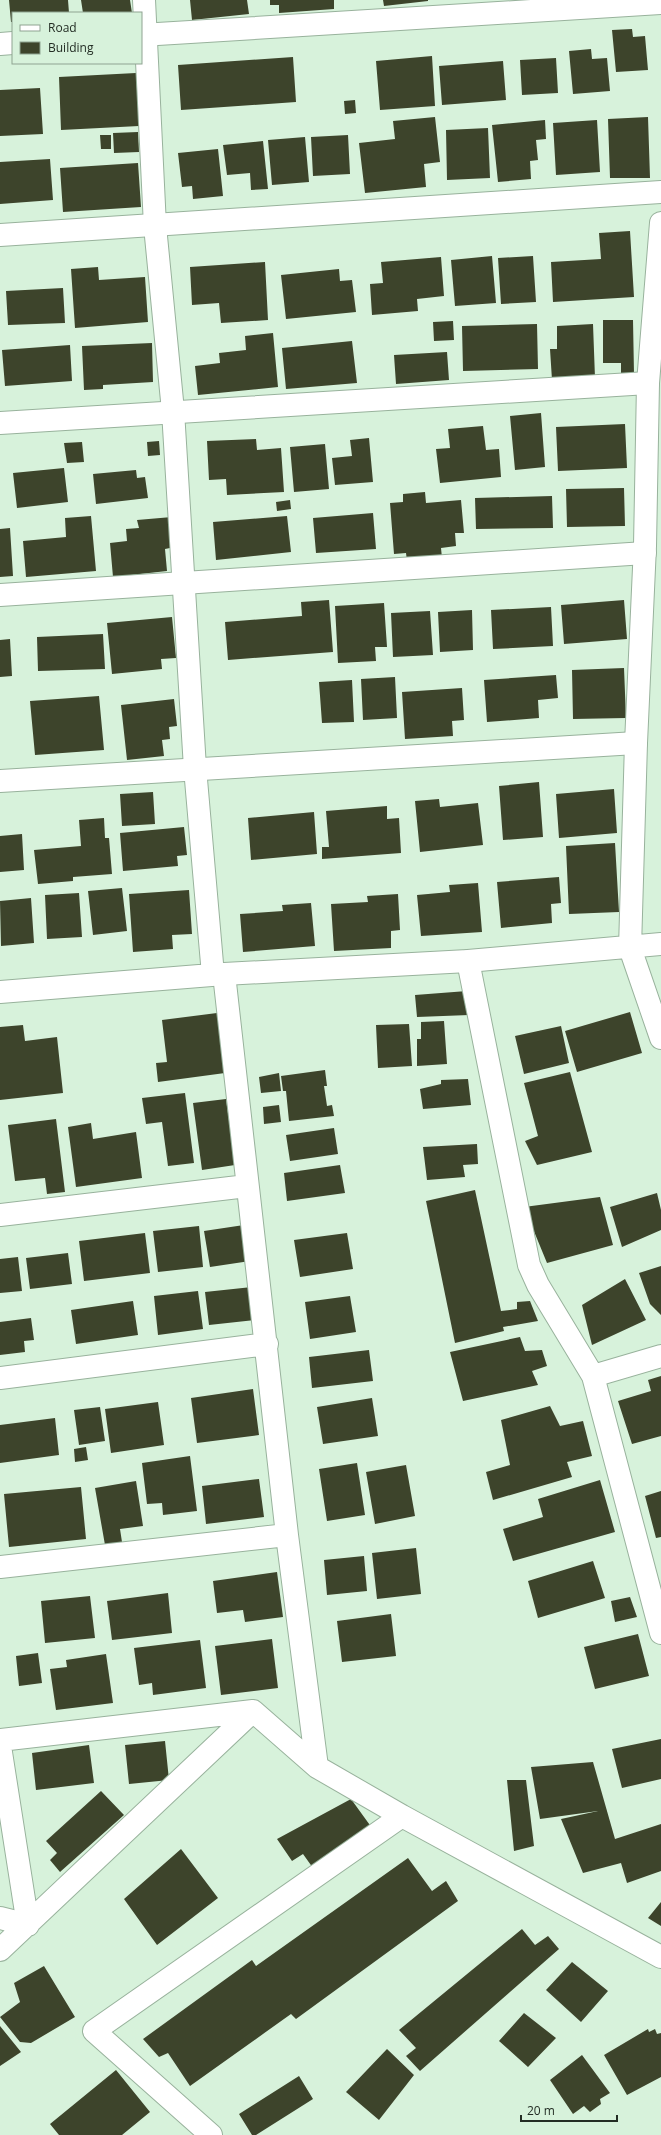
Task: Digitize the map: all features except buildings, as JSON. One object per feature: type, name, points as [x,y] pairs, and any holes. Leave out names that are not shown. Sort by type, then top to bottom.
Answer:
[{"type":"street","points":[[144,0],[144,35],[155,226],[173,411],[195,768],[219,975],[266,1344],[287,1536],[317,1767]]},
{"type":"street","points":[[144,35],[661,3]]},
{"type":"street","points":[[0,44],[12,44]]},
{"type":"street","points":[[0,235],[661,192]]},
{"type":"street","points":[[661,223],[648,383],[650,549],[636,743],[630,948],[661,1038]]},
{"type":"street","points":[[0,423],[173,411],[648,383]]},
{"type":"street","points":[[0,595],[650,549]]},
{"type":"street","points":[[0,781],[195,768],[636,743]]},
{"type":"street","points":[[0,992],[219,975],[468,961],[630,948],[661,944]]},
{"type":"street","points":[[468,961],[529,1265],[538,1285],[593,1376],[661,1633]]},
{"type":"street","points":[[0,1215],[247,1186]]},
{"type":"street","points":[[0,1378],[266,1344]]},
{"type":"street","points":[[593,1376],[661,1356]]},
{"type":"street","points":[[0,1567],[287,1536]]},
{"type":"street","points":[[0,1950],[253,1711]]},
{"type":"street","points":[[0,1740],[253,1711],[317,1767],[402,1816],[661,1957]]},
{"type":"street","points":[[0,1746],[28,1925]]},
{"type":"street","points":[[211,2135],[94,2031],[402,1816]]},
{"type":"street","points":[[0,1918],[28,1925]]}]
